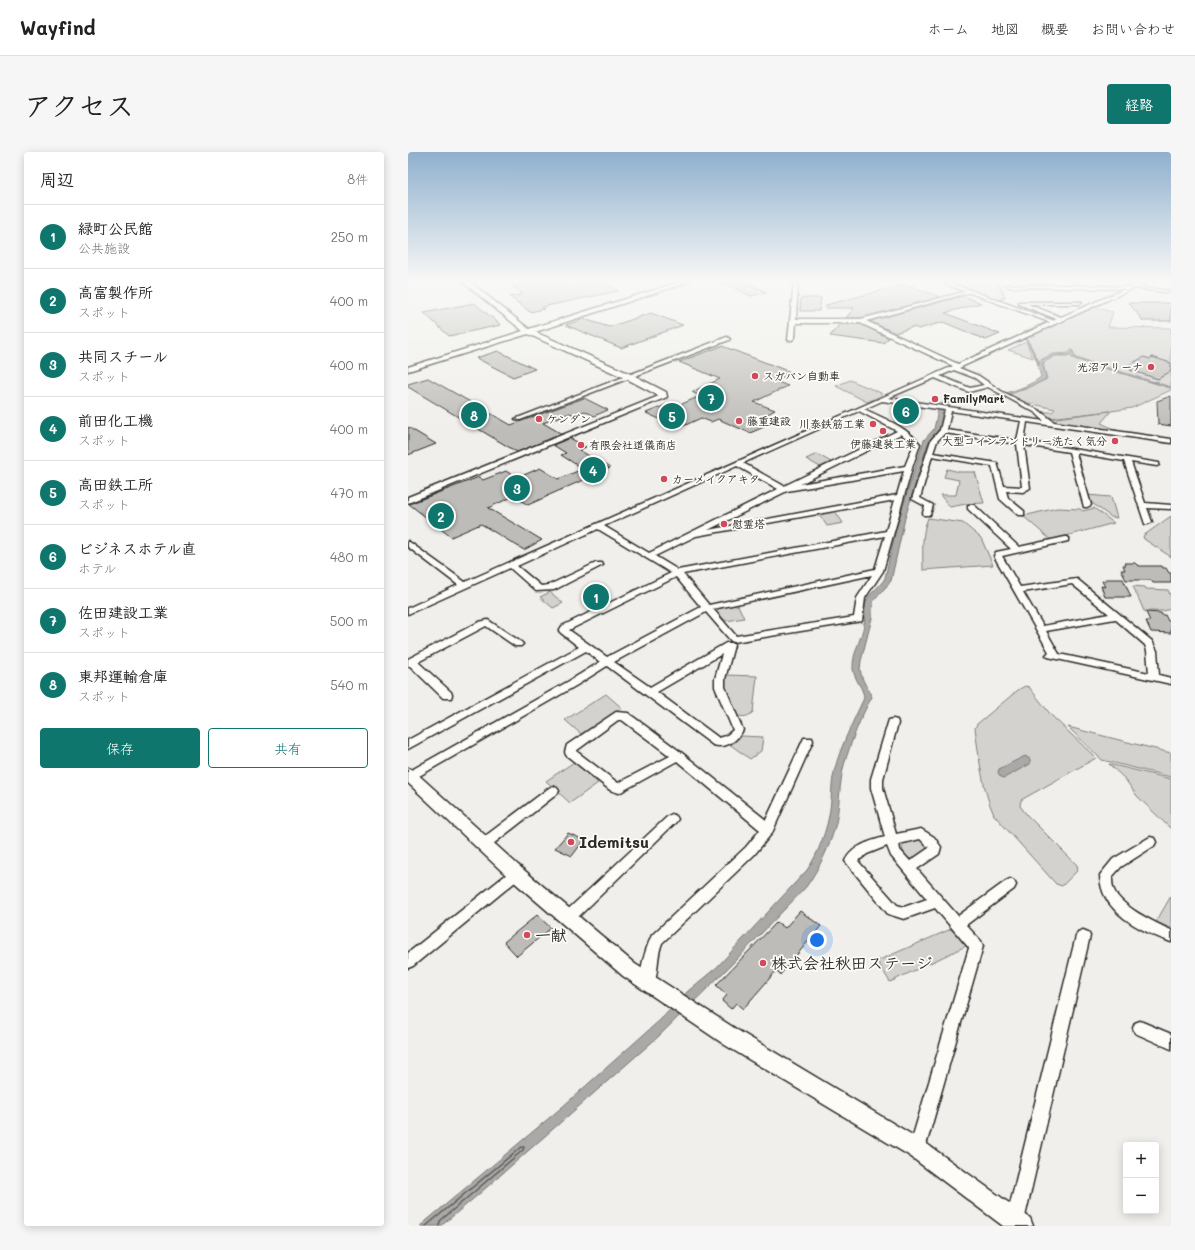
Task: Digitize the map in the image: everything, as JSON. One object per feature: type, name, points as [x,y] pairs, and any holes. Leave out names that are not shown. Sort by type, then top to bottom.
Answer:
[{"type":"street","points":[[408,369],[524,332]]},
{"type":"street","points":[[408,500],[663,397],[663,394],[630,377],[530,332]]},
{"type":"street","points":[[790,339],[792,337],[792,332]]},
{"type":"street","points":[[884,332],[977,377],[1002,394],[1038,412],[1051,423]]},
{"type":"street","points":[[408,611],[859,409],[996,350],[1033,332]]},
{"type":"street","points":[[518,419],[727,339]]},
{"type":"street","points":[[936,376],[969,390],[986,386]]},
{"type":"street","points":[[882,399],[1171,441]]},
{"type":"street","points":[[996,416],[998,407]]},
{"type":"street","points":[[927,513],[929,505],[916,499],[934,440],[943,431],[947,408]]},
{"type":"street","points":[[650,692],[731,643],[858,619],[861,598],[879,570],[908,468],[917,444],[901,431],[876,416],[859,409]]},
{"type":"street","points":[[1001,488],[1023,490],[1026,488],[1020,443],[1024,420]]},
{"type":"street","points":[[649,556],[685,536],[901,431]]},
{"type":"street","points":[[943,431],[1157,464]]},
{"type":"street","points":[[1072,451],[1087,505]]},
{"type":"street","points":[[929,454],[995,464],[1004,500],[1021,513]]},
{"type":"street","points":[[1127,459],[1148,522]]},
{"type":"street","points":[[739,464],[783,489],[908,468]]},
{"type":"street","points":[[818,472],[834,480]]},
{"type":"street","points":[[685,536],[900,498]]},
{"type":"street","points":[[1142,505],[1171,507]]},
{"type":"street","points":[[971,507],[1017,550]]},
{"type":"street","points":[[725,517],[741,526]]},
{"type":"street","points":[[598,526],[677,573],[706,608],[731,643]]},
{"type":"street","points":[[731,643],[720,679],[720,687],[738,730],[736,734],[725,742],[717,742],[608,661],[564,631],[565,628],[677,573],[889,533]]},
{"type":"street","points":[[1065,539],[999,554],[998,556],[1041,629],[1054,656],[1171,681]]},
{"type":"street","points":[[408,543],[465,586]]},
{"type":"street","points":[[511,565],[540,589],[551,588],[599,565]]},
{"type":"street","points":[[879,570],[706,608],[608,661],[573,683],[409,775],[516,874],[629,970],[700,1017],[916,1149],[1019,1224],[1083,936]]},
{"type":"street","points":[[1017,590],[1074,581],[1149,643],[1152,651],[1154,677]]},
{"type":"street","points":[[1041,629],[1117,616]]},
{"type":"street","points":[[447,695],[410,662],[482,624],[488,623],[518,644]]},
{"type":"street","points":[[408,744],[586,647]]},
{"type":"street","points":[[678,756],[619,788],[614,787],[570,752],[571,748],[616,716],[624,716],[678,756],[768,829]]},
{"type":"street","points":[[893,723],[877,779],[877,788],[895,852],[976,946],[916,1149]]},
{"type":"street","points":[[648,982],[651,954],[657,939],[750,851],[768,829],[808,741]]},
{"type":"street","points":[[484,844],[553,791]]},
{"type":"street","points":[[568,918],[672,818]]},
{"type":"street","points":[[909,868],[935,850],[935,846],[921,834],[880,843],[854,855],[851,861],[893,910],[904,913],[937,901]]},
{"type":"street","points":[[1150,842],[1117,863],[1106,875],[1106,884],[1109,895],[1125,911],[1159,931],[1171,936]]},
{"type":"street","points":[[408,961],[516,874]]},
{"type":"street","points":[[957,924],[1010,885]]},
{"type":"street","points":[[1140,1028],[1171,1042]]},
{"type":"shaded area","points":[[1037,332],[1171,332],[1171,387],[1076,358],[1072,350],[1070,353],[1052,354],[1039,361],[1026,337]]},
{"type":"shaded area","points":[[1026,342],[1033,358],[1008,350]]},
{"type":"shaded area","points":[[1055,356],[1072,356],[1072,358],[1171,388],[1171,390],[1132,408],[1111,411],[1101,423],[1118,431],[1052,422],[1049,419],[1110,411],[1049,418],[1041,412],[1052,412],[1055,409],[1024,402],[1007,394],[1026,389],[1047,379],[1043,363]]},
{"type":"shaded area","points":[[850,380],[881,393],[881,396],[867,402],[836,386]]},
{"type":"shaded area","points":[[817,454],[831,462],[820,467],[806,459]]},
{"type":"shaded area","points":[[947,469],[960,472],[975,472],[984,503],[950,507],[940,495],[956,495],[959,480],[944,477]]},
{"type":"shaded area","points":[[1087,495],[1111,497],[1117,518],[1111,517],[1088,500]]},
{"type":"shaded area","points":[[1057,508],[1080,509],[1083,511],[1094,508],[1114,523],[1051,540],[1023,516]]},
{"type":"shaded area","points":[[835,511],[843,523],[827,526],[819,514]]},
{"type":"shaded area","points":[[1171,516],[1171,557],[1144,539],[1143,536]]},
{"type":"shaded area","points":[[928,518],[963,523],[981,538],[993,565],[923,570],[923,537]]},
{"type":"shaded area","points":[[1133,586],[1145,587],[1146,589],[1168,590],[1171,597],[1171,609],[1163,611],[1144,611]]},
{"type":"shaded area","points":[[550,592],[563,603],[553,608],[540,597]]},
{"type":"shaded area","points":[[737,603],[744,618],[726,621],[713,608]]},
{"type":"shaded area","points":[[725,675],[757,676],[753,712],[748,716],[737,716],[723,683]]},
{"type":"shaded area","points":[[1025,686],[1029,687],[1051,715],[1096,758],[1021,800],[1020,806],[1027,815],[1077,865],[1078,870],[1062,886],[1056,884],[994,815],[982,772],[975,728],[977,724],[1018,690]]},
{"type":"shaded area","points":[[606,694],[622,708],[581,734],[565,720]]},
{"type":"shaded area","points":[[1068,727],[1171,753],[1171,777],[1102,760]]},
{"type":"shaded area","points":[[741,736],[763,737],[761,751],[750,759],[728,743]]},
{"type":"shaded area","points":[[574,762],[598,783],[570,803],[546,781]]},
{"type":"shaded area","points":[[1109,764],[1171,779],[1171,829],[1137,796],[1125,779]]},
{"type":"shaded area","points":[[922,838],[931,849],[914,860],[908,858],[903,851],[901,842]]},
{"type":"shaded area","points":[[1171,896],[1171,929],[1156,922]]},
{"type":"shaded area","points":[[951,929],[966,946],[890,982],[877,961]]},
{"type":"water","points":[[1072,350],[1075,358],[1171,388],[1077,360],[1070,356],[1057,355],[1042,363],[1046,379],[1038,383],[1013,393],[995,398],[977,401],[951,402],[943,406],[940,428],[928,443],[905,518],[891,581],[873,602],[872,618],[860,670],[863,680],[872,697],[856,730],[844,765],[836,823],[828,848],[806,887],[732,964],[659,1036],[441,1226],[420,1226],[561,1108],[660,1020],[688,991],[717,967],[807,870],[819,849],[827,824],[831,804],[833,777],[840,753],[864,698],[854,673],[853,663],[865,621],[865,605],[867,599],[885,578],[896,529],[906,496],[924,440],[934,429],[939,405],[946,401],[969,400],[1017,390],[1041,377],[1037,362],[1053,355],[1071,354]]},
{"type":"water","points":[[1025,756],[1030,759],[1030,764],[1004,778],[998,773],[999,769]]},
{"type":"building","points":[[445,332],[467,332],[449,336]]},
{"type":"building","points":[[583,332],[664,332],[621,348]]},
{"type":"building","points":[[833,332],[877,332],[889,338],[883,343],[830,336]]},
{"type":"building","points":[[967,332],[995,332],[1000,334],[986,340]]},
{"type":"building","points":[[722,346],[793,373],[775,381],[788,386],[754,402],[775,410],[753,422],[764,427],[750,433],[718,419],[711,422],[701,418],[679,428],[646,413],[666,405],[673,408],[700,396],[692,392],[720,379],[679,362]]},
{"type":"building","points":[[498,351],[535,369],[513,377],[476,358]]},
{"type":"building","name":"光沼アリーナ","points":[[1144,357],[1150,359],[1152,357],[1171,363],[1171,371],[1158,379],[1130,370],[1133,368],[1127,366]]},
{"type":"building","points":[[428,378],[511,425],[584,398],[608,410],[594,416],[585,411],[574,415],[570,413],[543,423],[562,434],[517,452],[408,387],[408,384]]},
{"type":"building","points":[[1171,396],[1171,426],[1158,424],[1157,401]]},
{"type":"building","points":[[408,427],[436,444],[408,455]]},
{"type":"building","points":[[570,438],[586,447],[579,450],[610,468],[528,505],[514,496],[488,508],[542,540],[524,550],[481,524],[451,537],[409,504],[479,477],[483,480],[506,471],[517,478],[540,468],[558,479],[583,469],[561,455],[566,453],[553,445]]},
{"type":"building","points":[[1125,563],[1135,563],[1140,566],[1162,566],[1163,568],[1166,568],[1169,573],[1171,573],[1171,583],[1153,583],[1151,580],[1126,580],[1121,570],[1125,570],[1123,565],[1126,565]]},
{"type":"building","points":[[1105,579],[1123,579],[1131,597],[1105,597],[1101,586],[1105,587],[1102,581],[1105,581]]},
{"type":"building","points":[[599,588],[608,596],[592,603],[583,596]]},
{"type":"building","points":[[1146,612],[1161,613],[1162,615],[1165,615],[1168,621],[1171,621],[1171,633],[1151,632],[1146,621],[1150,621]]},
{"type":"building","name":"Idemitsu","points":[[568,833],[584,840],[572,856],[555,848]]},
{"type":"building","name":"株式会社秋田ステージ","points":[[800,911],[821,926],[780,975],[776,971],[743,1009],[736,1003],[731,1009],[722,1001],[727,995],[716,985],[777,922],[785,928]]},
{"type":"building","name":"一献","points":[[537,915],[551,928],[517,956],[504,942]]},
{"type":"waterway","points":[[1026,339],[1039,364]]},
{"type":"waterway","points":[[1152,382],[1158,382]]},
{"type":"place","name":"光沼アリーナ","points":[[1151,367]]},
{"type":"place","name":"スガバン自動車","points":[[755,376]]},
{"type":"place","name":"佐田建設工業","points":[[711,398]]},
{"type":"place","name":"FamilyMart","points":[[935,399]]},
{"type":"place","name":"ビジネスホテル直","points":[[906,411]]},
{"type":"place","name":"東邦運輸倉庫","points":[[474,415]]},
{"type":"place","name":"高田鉄工所","points":[[672,416]]},
{"type":"place","name":"ケンダン","points":[[539,419]]},
{"type":"place","name":"藤重建設","points":[[739,421]]},
{"type":"place","name":"川泰鉄筋工業","points":[[873,424]]},
{"type":"place","name":"伊藤建装工業","points":[[883,431]]},
{"type":"place","name":"大型コインランドリー洗たく気分","points":[[1115,441]]},
{"type":"place","name":"有限会社道儀商店","points":[[581,445]]},
{"type":"place","name":"前田化工機","points":[[593,470]]},
{"type":"place","name":"カーメイクアキタ","points":[[664,479]]},
{"type":"place","name":"共同スチール","points":[[517,488]]},
{"type":"place","name":"高富製作所","points":[[441,516]]},
{"type":"place","name":"慰霊塔","points":[[724,524]]},
{"type":"place","name":"緑町公民館","points":[[596,597]]},
{"type":"place","name":"Idemitsu","points":[[571,842]]},
{"type":"place","name":"一献","points":[[527,935]]},
{"type":"place","name":"株式会社秋田ステージ","points":[[763,963]]}]
